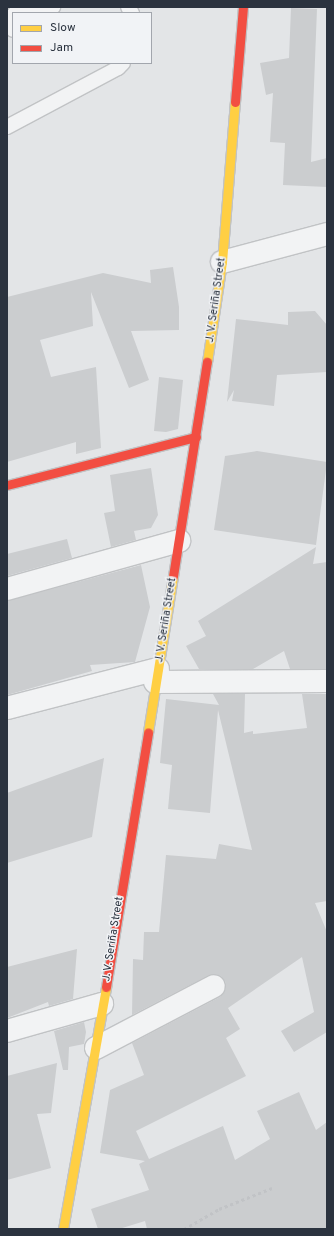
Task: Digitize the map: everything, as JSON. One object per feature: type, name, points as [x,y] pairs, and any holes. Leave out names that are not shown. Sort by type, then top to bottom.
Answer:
[{"type":"main road","name":"J. V. Seriña Street","points":[[63,1229],[96,1048],[196,437],[222,262],[243,7]]},
{"type":"main road","points":[[7,485],[196,437]]},
{"type":"street","points":[[222,262],[327,234]]},
{"type":"street","points":[[7,589],[179,541]]},
{"type":"street","points":[[7,708],[157,676],[327,681]]},
{"type":"street","points":[[96,1048],[214,986]]},
{"type":"street","points":[[7,1031],[102,1004]]},
{"type":"lane","points":[[17,12],[25,8],[32,9],[36,12]]},
{"type":"lane","points":[[7,127],[118,68],[122,64]]},
{"type":"path","points":[[184,1229],[219,1209],[272,1188]]},
{"type":"building","points":[[291,8],[317,9],[311,162],[327,158],[327,187],[283,185],[285,143],[270,142],[273,93],[266,95],[260,63],[289,58]]},
{"type":"building","points":[[173,267],[179,307],[179,330],[131,331],[149,380],[129,388],[91,292],[93,326],[40,340],[51,377],[96,367],[101,448],[76,454],[76,442],[7,462],[7,297],[103,273],[151,283],[150,270]]},
{"type":"building","points":[[315,311],[327,325],[327,372],[277,375],[274,406],[232,401],[234,390],[227,402],[236,319],[288,325],[288,312]]},
{"type":"building","points":[[159,377],[183,380],[178,429],[166,432],[154,431]]},
{"type":"building","points":[[257,451],[327,462],[316,545],[214,530],[225,456]]},
{"type":"building","points":[[151,468],[158,515],[151,528],[134,531],[136,540],[111,547],[104,513],[115,511],[110,475]]},
{"type":"building","points":[[67,539],[72,558],[7,576],[7,554]]},
{"type":"building","points":[[316,547],[313,564],[327,562],[327,669],[290,669],[284,651],[253,669],[199,669],[186,646],[206,636],[198,621]]},
{"type":"building","points":[[141,565],[150,607],[135,662],[90,665],[92,671],[7,695],[7,601]]},
{"type":"building","points":[[213,694],[245,694],[244,733],[253,731],[253,734],[307,728],[302,694],[327,694],[327,901],[315,903],[327,932],[327,1032],[294,1052],[281,1031],[314,1012],[302,957],[228,1008],[240,1029],[226,1038],[246,1076],[136,1131],[149,1159],[223,1126],[235,1160],[270,1139],[257,1111],[299,1092],[316,1130],[327,1122],[327,1229],[147,1229],[145,1221],[119,1229],[98,1229],[91,1209],[149,1190],[139,1164],[145,1161],[100,1153],[110,1090],[144,1075],[132,1043],[220,997],[224,993],[226,987],[225,981],[221,976],[215,974],[209,975],[132,1015],[133,959],[143,960],[144,932],[159,932],[166,855],[216,859],[219,844],[252,850],[218,710],[210,813],[168,809],[172,765],[160,763],[166,699],[219,705]]},
{"type":"building","points":[[104,758],[92,837],[7,863],[7,793]]},
{"type":"building","points":[[77,949],[73,999],[49,1006],[48,1002],[7,1018],[7,967]]},
{"type":"building","points":[[84,1022],[86,1032],[84,1044],[69,1047],[68,1070],[63,1070],[54,1031]]},
{"type":"building","points":[[57,1063],[51,1113],[37,1114],[51,1168],[7,1180],[7,1076]]},
{"type":"traffic: slow","points":[[207,362],[222,262],[235,102]]},
{"type":"traffic: slow","points":[[148,732],[173,576]]},
{"type":"traffic: slow","points":[[63,1229],[106,987]]},
{"type":"traffic: jam","points":[[235,102],[243,7]]},
{"type":"traffic: jam","points":[[173,576],[207,362]]},
{"type":"traffic: jam","points":[[7,485],[196,437]]},
{"type":"traffic: jam","points":[[106,987],[148,732]]}]
